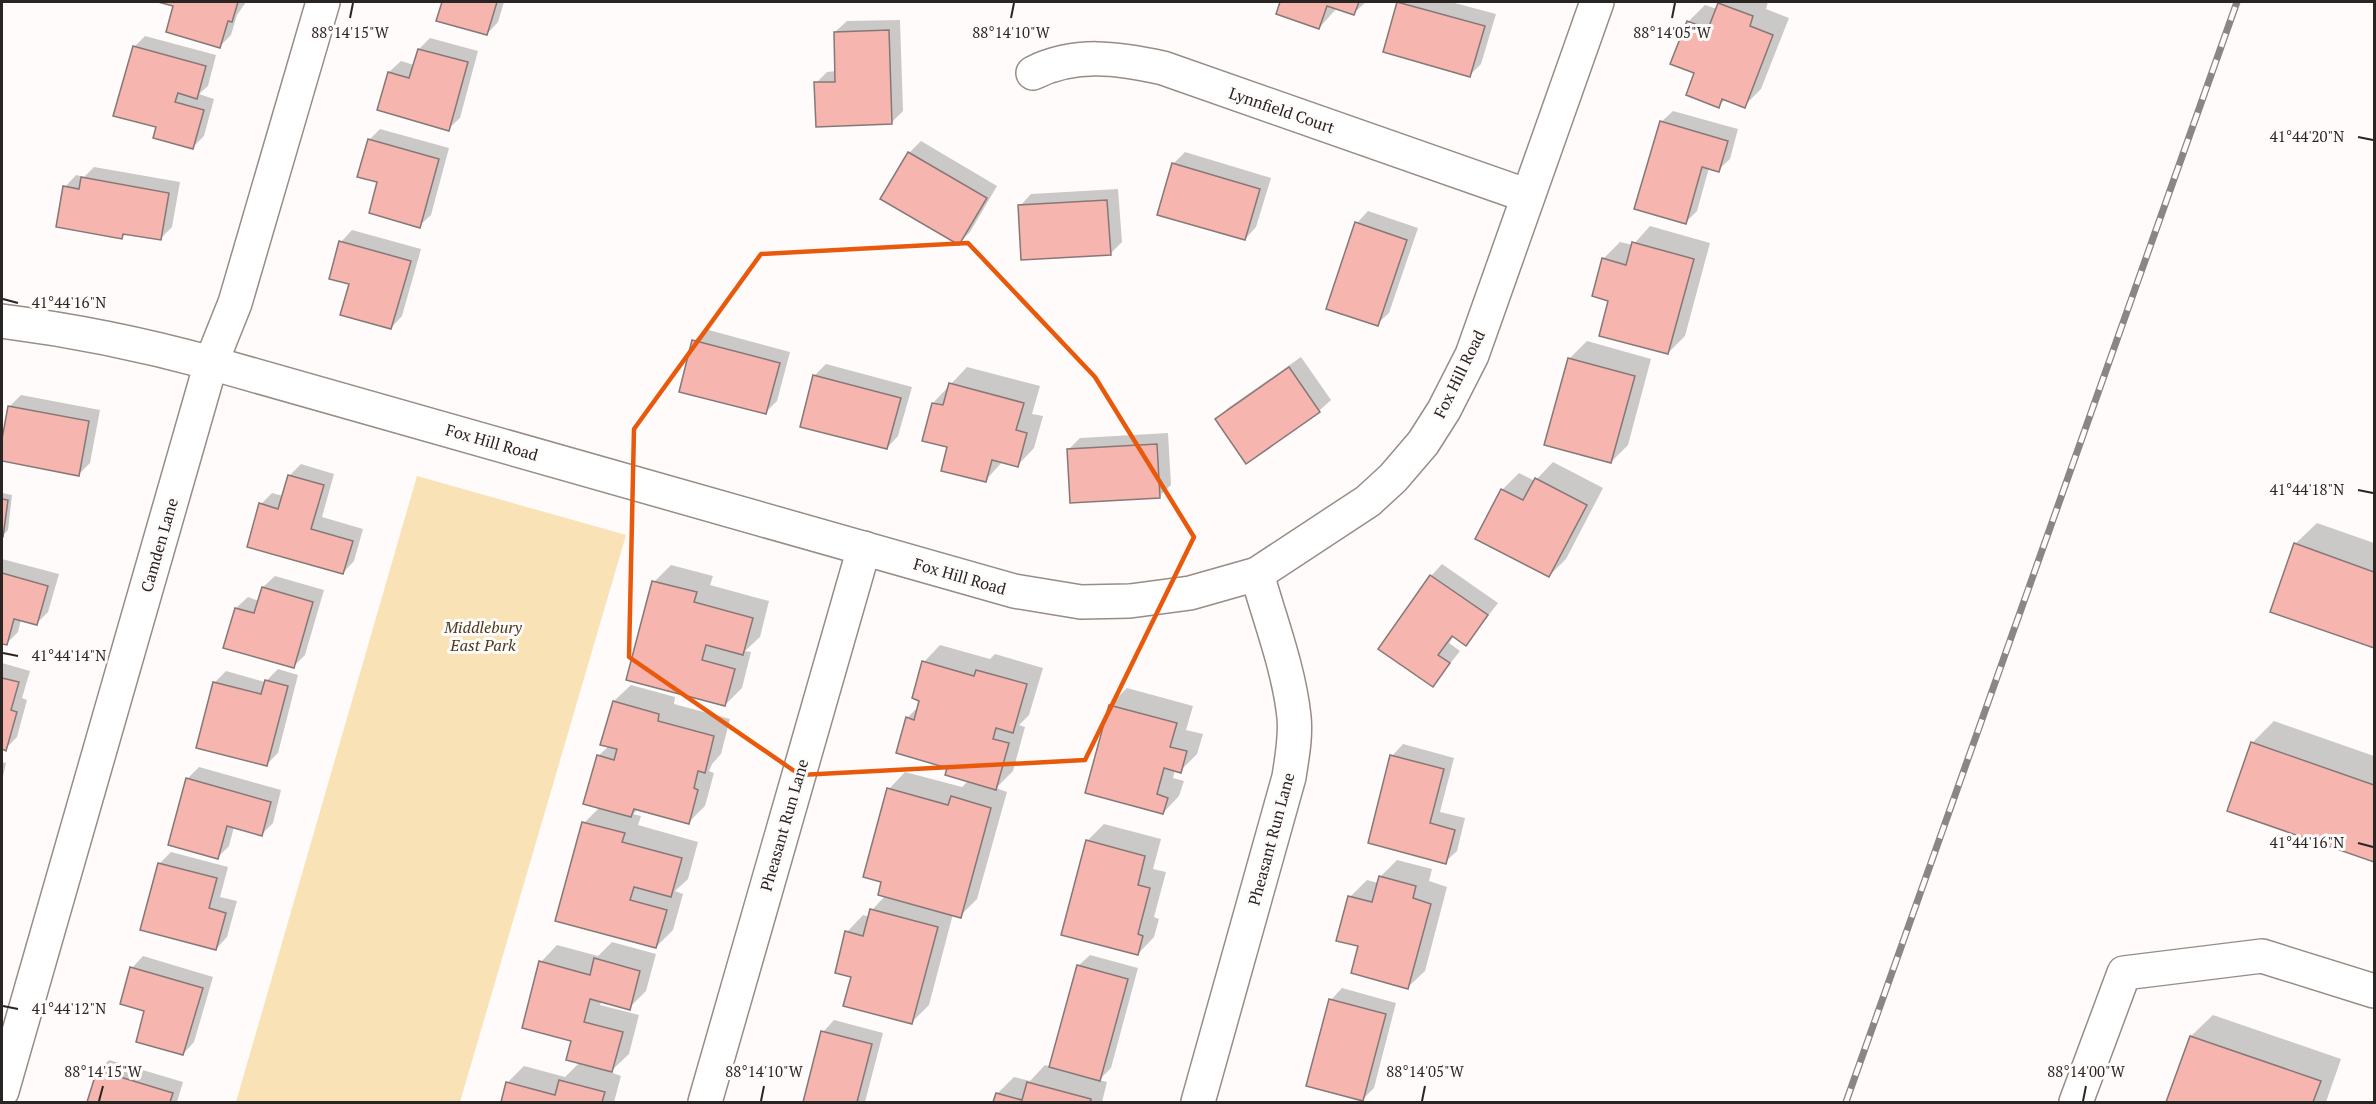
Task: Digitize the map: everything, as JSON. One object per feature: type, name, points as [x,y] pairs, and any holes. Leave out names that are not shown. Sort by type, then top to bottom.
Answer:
[{"type":"street","name":"Camden Lane","points":[[2,1091],[211,363],[235,303],[323,2]]},
{"type":"street","name":"Fox Hill Road","points":[[2,321],[100,335],[211,363],[1014,591],[1081,602],[1130,602],[1190,593],[1257,574],[1368,501],[1393,478],[1423,443],[1444,410],[1472,355],[1597,2]]},
{"type":"street","name":"Lynnfield Court","points":[[1033,73],[1053,63],[1092,58],[1115,59],[1163,68],[1528,196]]},
{"type":"street","name":"Pheasant Run Lane","points":[[705,1102],[864,548]]},
{"type":"street","name":"Pheasant Run Lane","points":[[1198,1102],[1289,777],[1294,746],[1294,719],[1290,690],[1257,574]]},
{"type":"street","points":[[2076,1102],[2124,973],[2262,956],[2374,991]]},
{"type":"highlighted area","points":[[968,243],[1095,377],[1194,537],[1085,760],[800,775],[629,657],[634,429],[761,254]]},
{"type":"green space","name":"Middlebury East Park","points":[[417,476],[626,535],[460,1102],[236,1102]]},
{"type":"building","points":[[158,2],[238,2],[232,22],[228,21],[220,48],[166,32],[173,6]]},
{"type":"building","points":[[442,2],[497,2],[487,35],[436,21]]},
{"type":"building","points":[[1280,2],[1359,2],[1354,15],[1327,6],[1319,29],[1276,14]]},
{"type":"building","points":[[1397,2],[1485,26],[1470,77],[1383,52]]},
{"type":"building","points":[[1718,3],[1753,16],[1750,26],[1773,35],[1745,108],[1722,99],[1719,108],[1686,95],[1694,73],[1670,64],[1687,21],[1708,29]]},
{"type":"building","points":[[889,30],[892,124],[816,127],[814,82],[835,82],[834,32]]},
{"type":"building","points":[[133,46],[206,66],[197,99],[178,93],[175,102],[204,110],[193,149],[153,138],[156,127],[113,116]]},
{"type":"building","points":[[418,49],[468,62],[449,131],[377,110],[388,72],[409,78]]},
{"type":"building","points":[[1660,121],[1728,141],[1719,172],[1702,167],[1686,224],[1634,209]]},
{"type":"building","points":[[368,139],[439,159],[420,228],[369,213],[377,182],[357,177]]},
{"type":"building","points":[[908,152],[987,198],[959,245],[880,199]]},
{"type":"building","points":[[1172,163],[1260,189],[1245,240],[1157,215]]},
{"type":"building","points":[[81,177],[169,193],[161,240],[123,234],[122,239],[56,227],[63,186],[79,189]]},
{"type":"building","points":[[1107,200],[1111,255],[1021,260],[1018,205]]},
{"type":"building","points":[[1355,222],[1407,240],[1378,326],[1326,309]]},
{"type":"building","points":[[339,241],[411,261],[391,329],[340,315],[349,284],[329,279]]},
{"type":"building","points":[[1632,242],[1694,259],[1668,354],[1599,336],[1608,301],[1592,296],[1602,258],[1626,265]]},
{"type":"building","points":[[692,340],[780,363],[766,414],[679,392]]},
{"type":"building","points":[[1568,358],[1635,376],[1611,463],[1544,445]]},
{"type":"building","points":[[1289,367],[1320,412],[1246,464],[1215,419]]},
{"type":"building","points":[[813,375],[901,398],[887,449],[800,427]]},
{"type":"building","points":[[949,383],[1024,403],[1016,430],[1027,433],[1018,467],[992,460],[986,482],[941,471],[947,447],[922,441],[932,403],[943,405]]},
{"type":"building","points":[[8,406],[89,421],[79,476],[2,461],[2,439]]},
{"type":"building","points":[[1157,444],[1160,498],[1070,503],[1067,449]]},
{"type":"building","points":[[288,475],[324,485],[311,529],[353,541],[343,574],[247,547],[259,503],[278,509]]},
{"type":"building","points":[[1535,478],[1587,505],[1549,577],[1475,539],[1501,489],[1523,500]]},
{"type":"building","points":[[2,499],[8,500],[3,537],[2,537]]},
{"type":"building","points":[[2294,543],[2374,572],[2374,648],[2270,612]]},
{"type":"building","points":[[2,573],[48,586],[37,625],[14,619],[7,645],[2,644]]},
{"type":"building","points":[[1430,575],[1488,615],[1466,646],[1452,636],[1438,655],[1450,663],[1433,687],[1378,649]]},
{"type":"building","points":[[652,581],[697,592],[694,602],[753,618],[743,655],[706,645],[702,660],[735,669],[725,706],[626,680]]},
{"type":"building","points":[[262,587],[313,602],[294,668],[223,648],[235,608],[254,613]]},
{"type":"building","points":[[922,661],[974,676],[976,670],[1027,684],[1013,733],[996,728],[993,739],[1009,743],[996,790],[945,775],[947,768],[896,753],[906,717],[914,720],[919,701],[912,698]]},
{"type":"building","points":[[2,678],[19,682],[11,710],[17,712],[6,751],[2,749]]},
{"type":"building","points":[[265,680],[288,686],[267,766],[196,748],[213,682],[261,694]]},
{"type":"building","points":[[613,701],[659,714],[658,721],[714,736],[705,773],[698,771],[694,788],[698,790],[689,824],[634,809],[631,817],[583,804],[597,755],[614,760],[617,749],[600,745]]},
{"type":"building","points":[[1109,705],[1177,723],[1170,747],[1187,751],[1181,773],[1164,768],[1157,794],[1168,798],[1163,814],[1085,793]]},
{"type":"building","points":[[2251,742],[2374,785],[2374,862],[2227,811]]},
{"type":"building","points":[[1390,755],[1444,769],[1430,823],[1455,830],[1446,864],[1368,843]]},
{"type":"building","points":[[186,778],[271,802],[262,836],[227,826],[218,859],[168,845]]},
{"type":"building","points":[[887,788],[948,805],[951,796],[991,808],[961,918],[878,895],[881,882],[863,877]]},
{"type":"building","points":[[582,822],[625,833],[622,842],[682,858],[671,897],[634,887],[630,900],[667,910],[656,948],[555,921]]},
{"type":"building","points":[[1086,840],[1145,856],[1138,885],[1150,888],[1138,934],[1143,936],[1138,955],[1061,935]]},
{"type":"building","points":[[158,863],[217,878],[209,908],[226,913],[216,950],[140,930]]},
{"type":"building","points":[[1379,876],[1416,886],[1413,898],[1431,904],[1408,989],[1351,973],[1358,946],[1336,941],[1348,896],[1372,902]]},
{"type":"building","points":[[870,909],[938,927],[912,1024],[843,1006],[851,977],[835,973],[845,931],[863,936]]},
{"type":"building","points":[[594,958],[640,971],[630,1010],[590,999],[584,1022],[623,1032],[612,1072],[566,1060],[571,1041],[522,1028],[539,961],[590,975]]},
{"type":"building","points":[[1077,965],[1128,979],[1100,1081],[1049,1067]]},
{"type":"building","points":[[130,967],[203,988],[183,1055],[136,1042],[144,1011],[120,1004]]},
{"type":"building","points":[[1329,999],[1386,1014],[1363,1101],[1306,1086]]},
{"type":"building","points":[[821,1031],[872,1044],[857,1102],[803,1102]]},
{"type":"building","points":[[2190,1036],[2321,1081],[2313,1102],[2166,1102]]},
{"type":"building","points":[[97,1070],[173,1093],[170,1102],[87,1102]]},
{"type":"building","points":[[559,1080],[605,1092],[602,1102],[501,1102],[506,1082],[555,1095]]},
{"type":"building","points":[[1027,1082],[1091,1099],[1090,1102],[993,1102],[996,1093],[1022,1100]]},
{"type":"railway","points":[[1846,1102],[2237,2]]}]
